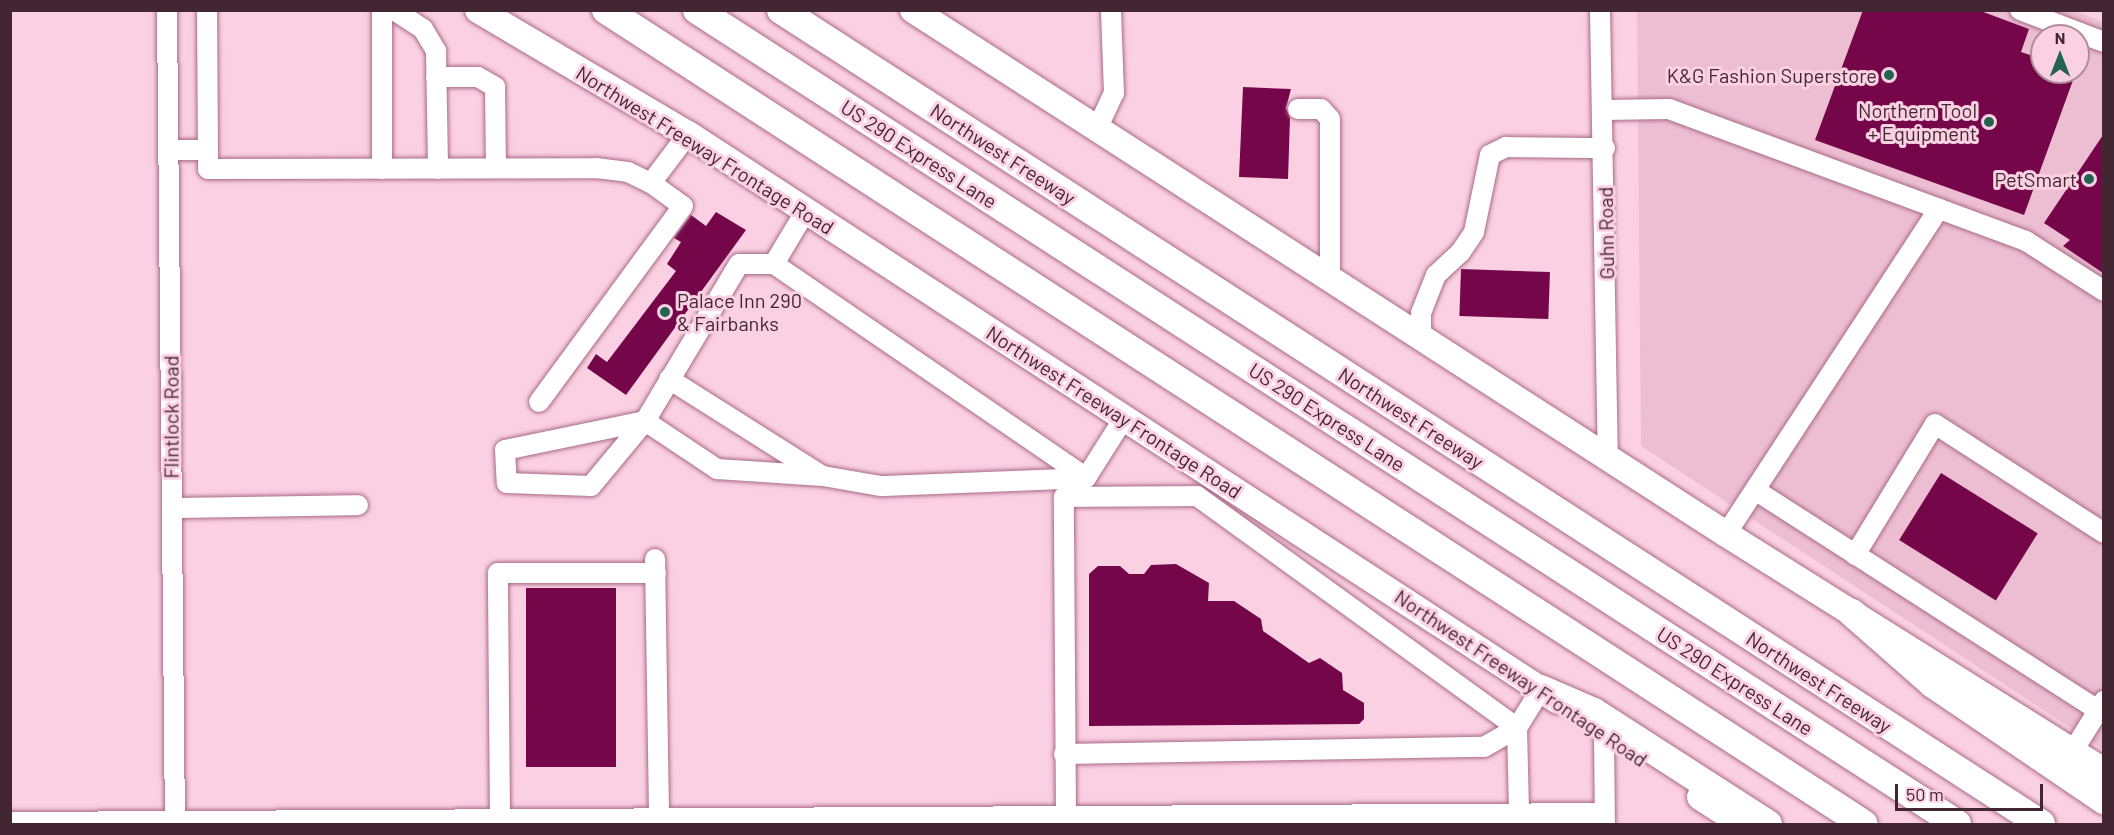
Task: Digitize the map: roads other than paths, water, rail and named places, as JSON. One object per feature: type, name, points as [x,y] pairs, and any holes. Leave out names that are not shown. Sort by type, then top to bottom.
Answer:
[{"type":"highway","points":[[606,10],[1864,825]]},
{"type":"highway","name":"US 290 Express Lane","points":[[697,10],[1957,825]]},
{"type":"highway","name":"Northwest Freeway","points":[[781,10],[2040,825]]},
{"type":"highway","points":[[1852,613],[1933,684],[2103,800]]},
{"type":"highway","points":[[1541,689],[1594,712],[1768,825]]},
{"type":"main road","name":"Northwest Freeway Frontage Road","points":[[478,10],[688,134],[1541,689],[1604,734],[1742,825]]},
{"type":"main road","points":[[913,10],[1726,534],[2103,771]]},
{"type":"street","name":"Flintlock Road","points":[[167,10],[175,823]]},
{"type":"street","points":[[207,10],[208,169],[615,170],[651,183],[683,206],[539,402]]},
{"type":"street","points":[[382,10],[382,168]]},
{"type":"street","points":[[393,10],[423,29],[433,41],[438,168]]},
{"type":"street","points":[[1097,129],[1114,93],[1111,10]]},
{"type":"street","name":"Guhn Road","points":[[1600,10],[1605,148],[1608,456]]},
{"type":"street","points":[[2020,10],[2103,42]]},
{"type":"street","points":[[436,77],[478,77],[495,87],[496,168]]},
{"type":"street","points":[[1298,109],[1321,108],[1330,119],[1330,278]]},
{"type":"street","points":[[1604,111],[1669,108],[2026,241],[2103,291]]},
{"type":"street","points":[[651,183],[688,134]]},
{"type":"street","points":[[1421,337],[1421,314],[1436,275],[1460,253],[1474,232],[1490,155],[1506,147],[1605,148]]},
{"type":"street","points":[[170,150],[208,150]]},
{"type":"street","points":[[1726,534],[1939,209]]},
{"type":"street","points":[[774,264],[805,212]]},
{"type":"street","points":[[1086,478],[774,264],[739,264],[645,421],[591,486],[507,483],[505,450],[645,421],[717,469],[823,476],[881,486],[1086,478]]},
{"type":"street","points":[[669,379],[823,476]]},
{"type":"street","points":[[1086,478],[1124,418]]},
{"type":"street","points":[[1855,555],[1935,424],[2103,533]]},
{"type":"street","points":[[1066,814],[1064,497],[1197,496],[1223,482]]},
{"type":"street","points":[[1755,490],[2101,708],[2073,751]]},
{"type":"street","points":[[1197,496],[1517,728]]},
{"type":"street","points":[[172,508],[358,505]]},
{"type":"street","points":[[500,819],[498,573],[656,566],[658,818]]},
{"type":"street","points":[[1064,754],[1484,747],[1517,728],[1541,689]]},
{"type":"street","points":[[1517,728],[1519,812]]},
{"type":"street","points":[[10,822],[175,823],[658,818],[838,820],[1066,814],[1242,819],[1519,812],[1604,819],[1604,734]]},
{"type":"place","name":"K&G Fashion Superstore","points":[[1889,75]]},
{"type":"place","name":"Northern Tool + Equipment","points":[[1989,122]]},
{"type":"place","name":"PetSmart","points":[[2089,179]]},
{"type":"place","name":"Palace Inn 290 & Fairbanks","points":[[665,312]]}]
